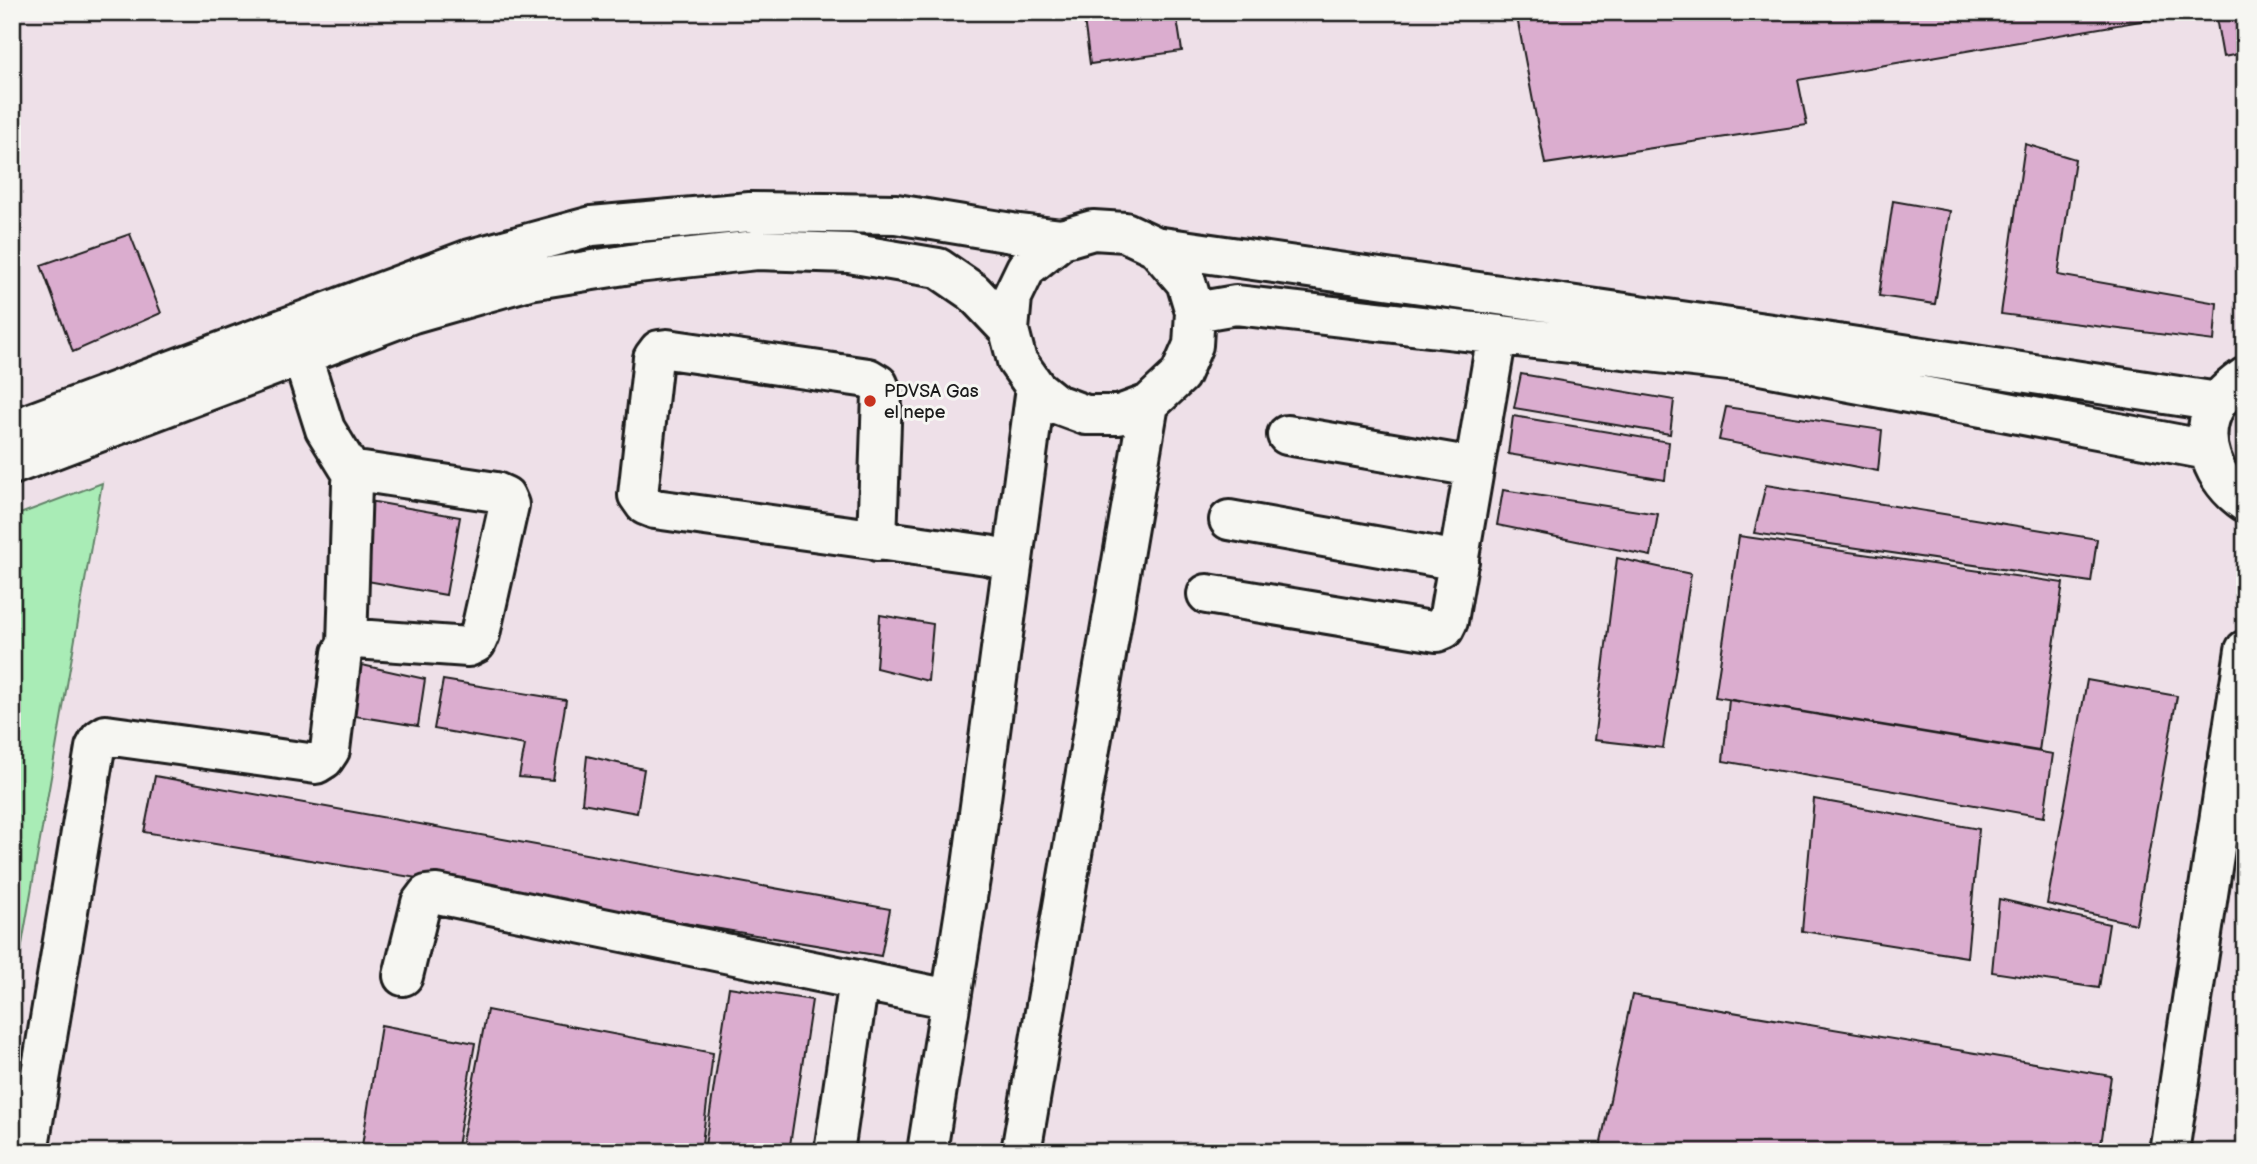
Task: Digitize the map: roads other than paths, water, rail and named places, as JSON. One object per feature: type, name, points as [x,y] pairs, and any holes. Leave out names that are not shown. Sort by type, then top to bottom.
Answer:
[{"type":"street","points":[[12,465],[298,340],[467,260],[593,226],[750,212],[896,214],[1062,239]]},
{"type":"street","points":[[1155,246],[1186,282],[1195,312],[1193,345],[1180,375],[1149,404],[1119,415],[1086,415],[1056,404],[1036,388],[1017,361],[1009,330],[1012,297],[1026,268],[1062,239],[1093,230],[1125,232],[1155,246],[1772,334],[2218,402]]},
{"type":"street","points":[[12,430],[298,340],[413,313],[529,280],[637,263],[757,250],[849,253],[938,268],[973,292],[1009,330]]},
{"type":"street","points":[[1195,312],[1236,305],[1755,364],[2208,450]]},
{"type":"street","points":[[1207,594],[1437,632],[1444,629],[1448,621],[1459,561],[1497,335]]},
{"type":"street","points":[[28,1152],[95,748],[100,739],[106,735],[316,764],[324,759],[330,750],[342,653],[347,644],[354,476],[325,429],[298,340]]},
{"type":"street","points":[[877,541],[882,394],[878,384],[868,378],[659,350],[653,358],[638,495],[645,505],[655,509],[877,541],[987,555],[1012,561]]},
{"type":"street","points":[[2245,377],[2218,402],[2209,425],[2208,450],[2217,474],[2232,494],[2245,502]]},
{"type":"street","points":[[927,1152],[972,866],[1036,388]]},
{"type":"street","points":[[1021,1152],[1149,404]]},
{"type":"street","points":[[1287,435],[1474,467]]},
{"type":"street","points":[[347,644],[356,639],[468,647],[476,643],[509,505],[505,496],[496,492],[363,472],[354,476]]},
{"type":"street","points":[[1229,520],[1459,561]]},
{"type":"street","points":[[2169,1152],[2245,650]]},
{"type":"street","points":[[403,976],[421,903],[427,895],[436,894],[950,999]]},
{"type":"street","points":[[834,1152],[859,980]]},
{"type":"place","name":"PDVSA Gas el nepe","points":[[870,401]]}]
